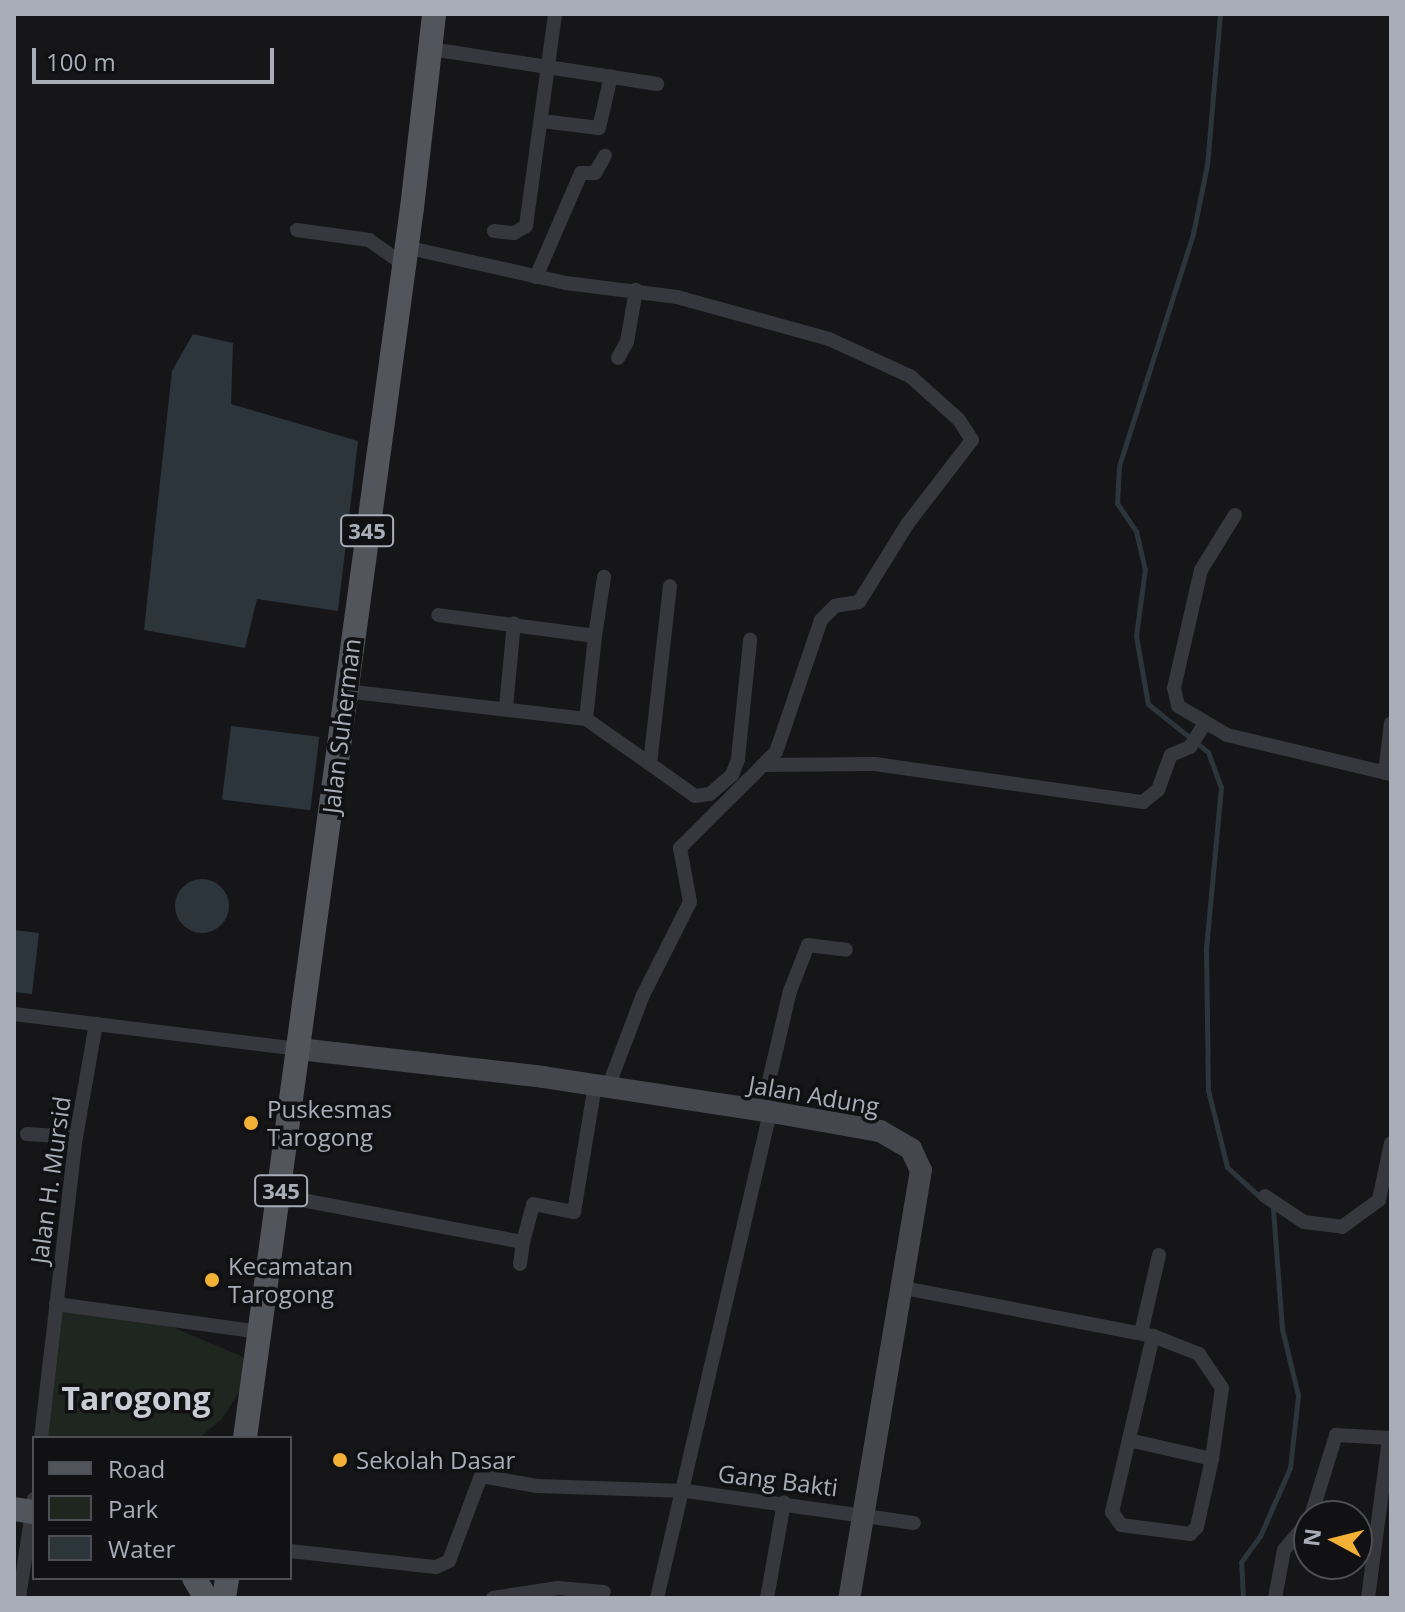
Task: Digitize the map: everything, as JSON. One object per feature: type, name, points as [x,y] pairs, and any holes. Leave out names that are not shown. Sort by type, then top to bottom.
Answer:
[{"type":"main road","name":"Jalan Suherman","points":[[245,1436],[281,1196],[434,14]]},
{"type":"main road","name":"Jalan Adung","points":[[299,1049],[602,1086],[766,1112],[880,1131],[911,1149],[921,1170],[904,1288],[849,1598]]},
{"type":"main road","points":[[195,1580],[206,1598]]},
{"type":"street","points":[[494,231],[514,233],[526,226],[555,14]]},
{"type":"street","points":[[431,49],[550,65],[657,84]]},
{"type":"street","points":[[542,121],[599,128],[611,76]]},
{"type":"street","points":[[536,277],[581,173],[595,173],[605,156]]},
{"type":"street","points":[[297,230],[369,240],[404,256],[677,297],[853,347],[927,390],[972,440],[908,523],[859,602],[835,606],[821,620],[802,667],[782,740],[763,765],[680,848],[692,897],[602,1086],[574,1212],[533,1204],[520,1264]]},
{"type":"street","points":[[618,358],[627,342],[636,290]]},
{"type":"street","points":[[1235,515],[1201,570],[1174,688],[1178,706],[1203,727],[1388,774],[1391,723]]},
{"type":"street","points":[[586,719],[604,577]]},
{"type":"street","points":[[650,764],[670,586]]},
{"type":"street","points":[[438,615],[595,636]]},
{"type":"street","points":[[506,707],[514,623]]},
{"type":"street","points":[[345,691],[506,707],[586,719],[695,796],[710,794],[732,775],[738,759],[750,640]]},
{"type":"street","points":[[763,765],[875,764],[1143,802],[1158,790],[1171,755],[1190,747],[1203,727]]},
{"type":"street","points":[[657,1598],[686,1491],[790,991],[808,945],[846,950]]},
{"type":"street","points":[[14,1014],[299,1049]]},
{"type":"street","name":"Jalan H. Mursid","points":[[41,1436],[76,1137],[96,1024]]},
{"type":"street","points":[[27,1134],[76,1137]]},
{"type":"street","points":[[1265,1196],[1304,1222],[1342,1227],[1361,1218],[1379,1200],[1391,1143]]},
{"type":"street","points":[[281,1196],[523,1242]]},
{"type":"street","points":[[904,1288],[1147,1334],[1199,1354],[1222,1388],[1212,1459],[1194,1533],[1121,1525],[1112,1512],[1129,1440],[1147,1334],[1159,1255]]},
{"type":"street","points":[[56,1304],[261,1332]]},
{"type":"street","points":[[1316,1500],[1336,1435],[1390,1438],[1368,1598]]},
{"type":"street","points":[[1129,1440],[1212,1459]]},
{"type":"street","name":"Gang Bakti","points":[[292,1551],[436,1567],[449,1561],[481,1476],[537,1486],[686,1491],[914,1523]]},
{"type":"street","points":[[767,1598],[784,1503]]},
{"type":"street","points":[[19,1598],[29,1508]]},
{"type":"street","points":[[1275,1598],[1284,1550],[1293,1539]]},
{"type":"street","points":[[493,1598],[558,1588],[604,1592]]},
{"type":"green space","points":[[60,1308],[142,1314],[243,1357],[243,1386],[222,1419],[201,1436],[39,1436]]},
{"type":"water","points":[[193,334],[233,343],[231,404],[358,441],[338,611],[257,599],[245,648],[144,630],[172,371]]},
{"type":"water","points":[[231,726],[319,737],[310,810],[222,799]]},
{"type":"water","points":[[202,879],[213,881],[221,887],[227,895],[227,917],[221,925],[213,931],[202,933],[191,931],[183,925],[177,917],[175,906],[177,895],[183,887],[191,881]]},
{"type":"water","points":[[14,930],[39,933],[32,994],[14,992]]},
{"type":"waterway","points":[[1220,14],[1207,165],[1193,234],[1119,466],[1117,503],[1136,531],[1145,569],[1136,636],[1148,704],[1208,752],[1221,787],[1206,949],[1208,1090],[1227,1167],[1262,1199]]},
{"type":"waterway","points":[[1243,1598],[1241,1562],[1260,1536],[1290,1468],[1298,1395],[1282,1329],[1273,1208]]},
{"type":"place","name":"Puskesmas Tarogong","points":[[251,1123]]},
{"type":"place","name":"Kecamatan Tarogong","points":[[212,1280]]},
{"type":"place","name":"Sekolah Dasar","points":[[340,1460]]},
{"type":"district","name":"Tarogong","points":[[136,1398]]}]
